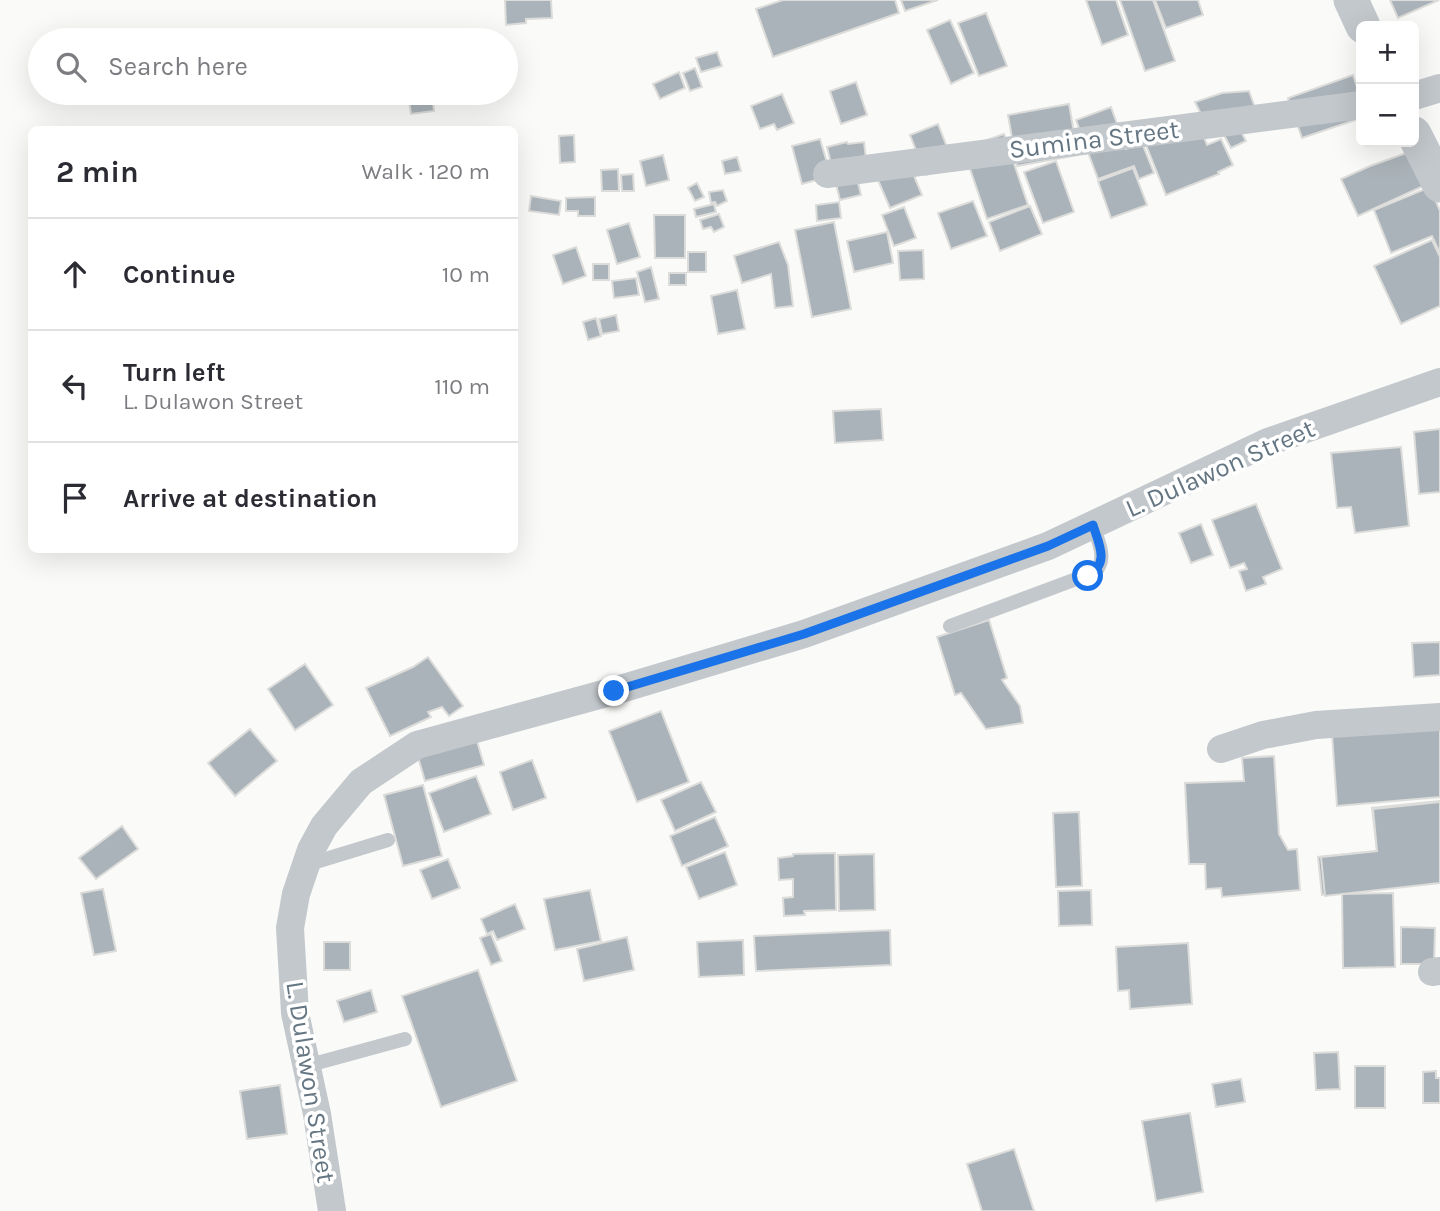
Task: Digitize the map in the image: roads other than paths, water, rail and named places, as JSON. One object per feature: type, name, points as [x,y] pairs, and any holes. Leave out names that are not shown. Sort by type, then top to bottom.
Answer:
[{"type":"street","points":[[1351,0],[1361,21]]},
{"type":"street","points":[[1419,94],[1440,88]]},
{"type":"street","name":"Sumina Street","points":[[827,174],[1356,106]]},
{"type":"street","points":[[1419,144],[1440,186]]},
{"type":"street","name":"L. Dulawon Street","points":[[332,1211],[317,1114],[295,1013],[290,928],[296,894],[324,826],[361,782],[417,745],[614,691],[804,634],[1048,546],[1268,442],[1353,416],[1440,382]]},
{"type":"street","points":[[1221,749],[1262,735],[1315,725],[1440,718]]},
{"type":"lane","points":[[950,626],[1095,572],[1102,560],[1102,554],[1093,525]]},
{"type":"lane","points":[[306,865],[388,840]]},
{"type":"lane","points":[[306,1066],[405,1039]]}]
